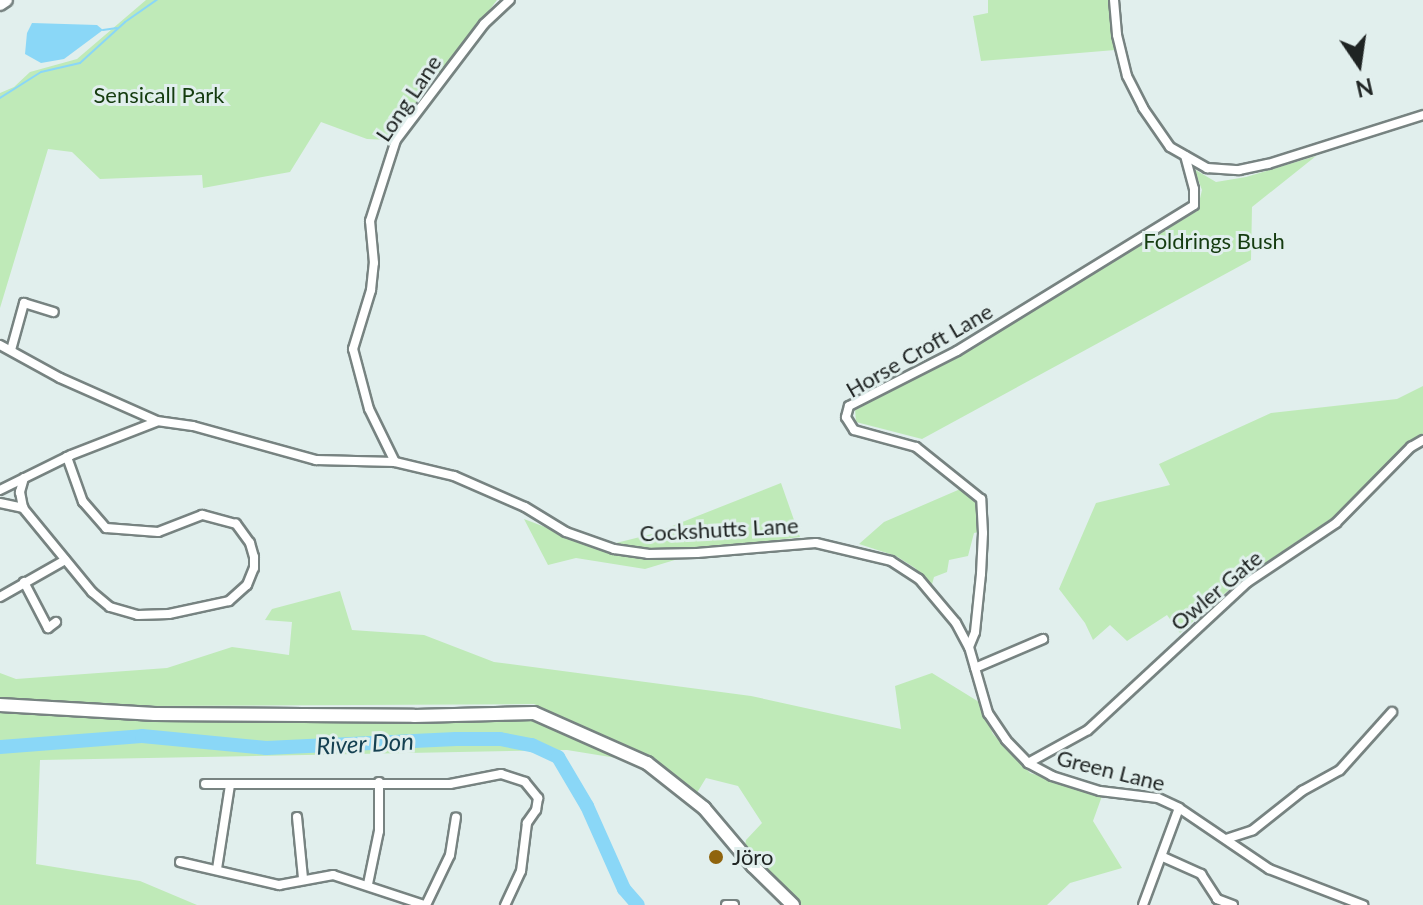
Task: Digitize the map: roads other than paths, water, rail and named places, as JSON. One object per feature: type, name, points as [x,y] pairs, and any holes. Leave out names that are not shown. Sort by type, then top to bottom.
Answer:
[{"type":"main road","points":[[0,4],[6,0]]},
{"type":"main road","points":[[0,705],[155,714],[414,716],[534,713],[647,763],[704,808],[753,866],[793,905]]},
{"type":"street","name":"Long Lane","points":[[395,462],[369,409],[353,349],[371,290],[374,263],[370,221],[396,140],[484,24],[510,0]]},
{"type":"street","points":[[1114,0],[1117,35],[1127,76],[1143,108],[1170,147],[1207,168],[1239,170],[1422,116]]},
{"type":"street","name":"Horse Croft Lane","points":[[969,647],[975,632],[981,574],[981,499],[916,447],[854,430],[846,417],[849,406],[957,351],[1194,205],[1185,156]]},
{"type":"street","points":[[11,350],[24,303],[54,312]]},
{"type":"street","name":"Cockshutts Lane","points":[[0,345],[60,378],[157,421],[193,426],[316,460],[395,462],[475,485],[525,507],[566,532],[614,549],[648,554],[697,553],[816,543],[891,561],[911,572],[931,591],[969,647],[988,713],[1006,740],[1028,763]]},
{"type":"street","points":[[0,490],[67,457],[157,421]]},
{"type":"street","name":"Owler Gate","points":[[1028,763],[1088,730],[1248,582],[1336,523],[1423,440]]},
{"type":"street","points":[[24,478],[20,492],[23,508],[101,600],[138,615],[169,614],[229,601],[247,585],[254,568],[250,543],[242,531],[221,518],[202,515],[158,532],[106,528],[83,502],[67,457]]},
{"type":"street","points":[[0,503],[23,508]]},
{"type":"street","points":[[0,597],[65,560]]},
{"type":"street","points":[[24,582],[48,628]]},
{"type":"street","points":[[44,638],[48,628],[56,622]]},
{"type":"street","points":[[975,668],[1043,639]]},
{"type":"street","points":[[1226,839],[1253,830],[1302,791],[1340,770],[1392,712]]},
{"type":"street","name":"Green Lane","points":[[1028,763],[1052,776],[1100,791],[1158,798],[1179,808],[1143,905]]},
{"type":"street","points":[[205,784],[450,784],[501,774],[525,782],[538,798],[536,810],[527,823],[521,871],[505,905]]},
{"type":"street","points":[[368,884],[379,831],[379,782]]},
{"type":"street","points":[[217,869],[230,785]]},
{"type":"street","points":[[1179,808],[1269,869],[1363,905]]},
{"type":"street","points":[[297,817],[294,842],[303,878]]},
{"type":"street","points":[[180,862],[279,885],[303,878],[333,875],[425,905],[450,855],[456,817]]},
{"type":"street","points":[[1163,857],[1201,874],[1217,899],[1233,905]]},
{"type":"street","points":[[726,905],[734,905]]},
{"type":"water","points":[[32,23],[97,25],[103,30],[64,59],[41,63],[25,54],[27,33]]},
{"type":"waterway","points":[[0,98],[41,72],[80,63],[125,22],[157,0]]},
{"type":"waterway","points":[[103,30],[117,28]]},
{"type":"waterway","name":"River Don","points":[[0,747],[142,736],[266,748],[456,739],[500,739],[532,745],[558,757],[587,806],[624,889],[638,905]]},
{"type":"place","name":"Jöro","points":[[716,857]]},
{"type":"park label","name":"Sensicall Park","points":[[159,95]]},
{"type":"park label","name":"Foldrings Bush","points":[[1214,241]]}]
